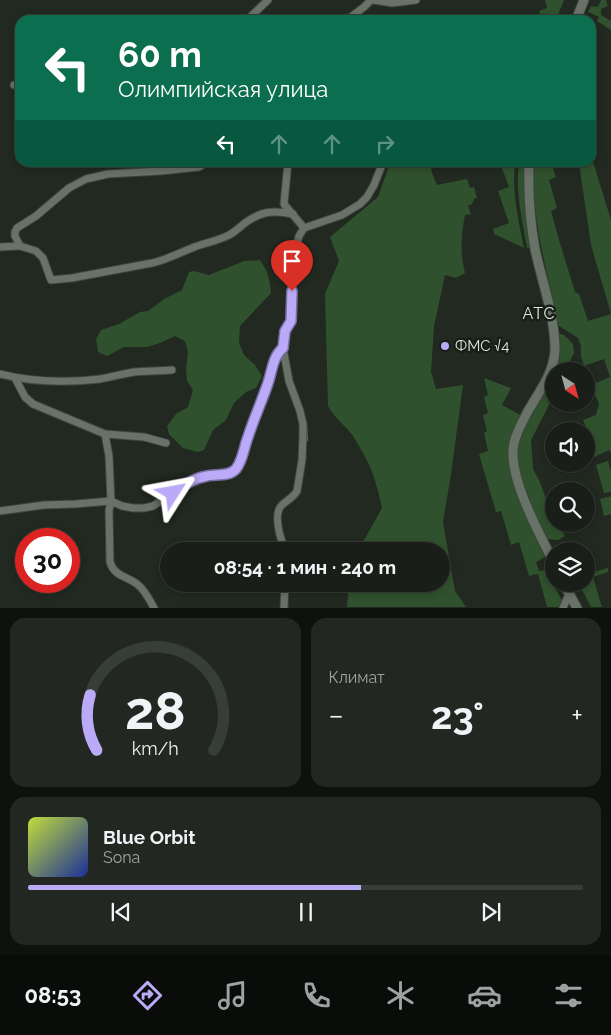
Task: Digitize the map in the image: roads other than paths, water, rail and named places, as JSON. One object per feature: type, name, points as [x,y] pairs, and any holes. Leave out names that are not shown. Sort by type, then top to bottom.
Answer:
[{"type":"street","points":[[252,15],[268,0]]},
{"type":"street","points":[[354,15],[372,0],[392,3],[416,0]]},
{"type":"street","points":[[578,15],[584,0]]},
{"type":"street","points":[[20,246],[15,236],[17,228],[36,216],[69,188],[86,179],[108,174],[199,167]]},
{"type":"street","points":[[287,167],[283,202],[304,228]]},
{"type":"street","points":[[282,542],[279,532],[278,514],[280,507],[297,491],[304,435],[300,411],[289,380],[283,348],[285,331],[291,321],[293,260],[299,236],[304,228],[342,215],[360,204],[374,185],[381,167]]},
{"type":"street","points":[[529,167],[528,179],[535,248],[553,326],[555,349],[554,362],[550,374],[519,428],[513,449],[514,468],[523,498],[545,544]]},
{"type":"street","points":[[0,247],[20,246],[36,251],[43,258],[51,280],[72,278],[164,260],[231,234],[254,217],[266,212],[293,214]]},
{"type":"street","points":[[0,511],[44,505],[111,501],[122,506],[144,508],[157,503],[194,479],[208,475],[231,473],[236,469],[241,459],[276,358],[283,348]]},
{"type":"street","points":[[0,374],[36,380],[74,381],[99,379],[134,372],[172,370]]},
{"type":"street","points":[[15,378],[25,397],[33,404],[105,434],[144,436],[166,444]]},
{"type":"street","points":[[105,434],[109,456],[111,501],[109,511],[110,562],[115,572],[139,585],[153,605]]},
{"type":"street","points":[[284,608],[285,592]]},
{"type":"street","points":[[563,608],[569,594]]},
{"type":"street","points":[[569,594],[577,608]]},
{"type":"waterway","points":[[306,422],[307,440]]},
{"type":"place","name":"ФМС √4","points":[[445,346]]},
{"type":"district","name":"АТС","points":[[539,313]]}]
